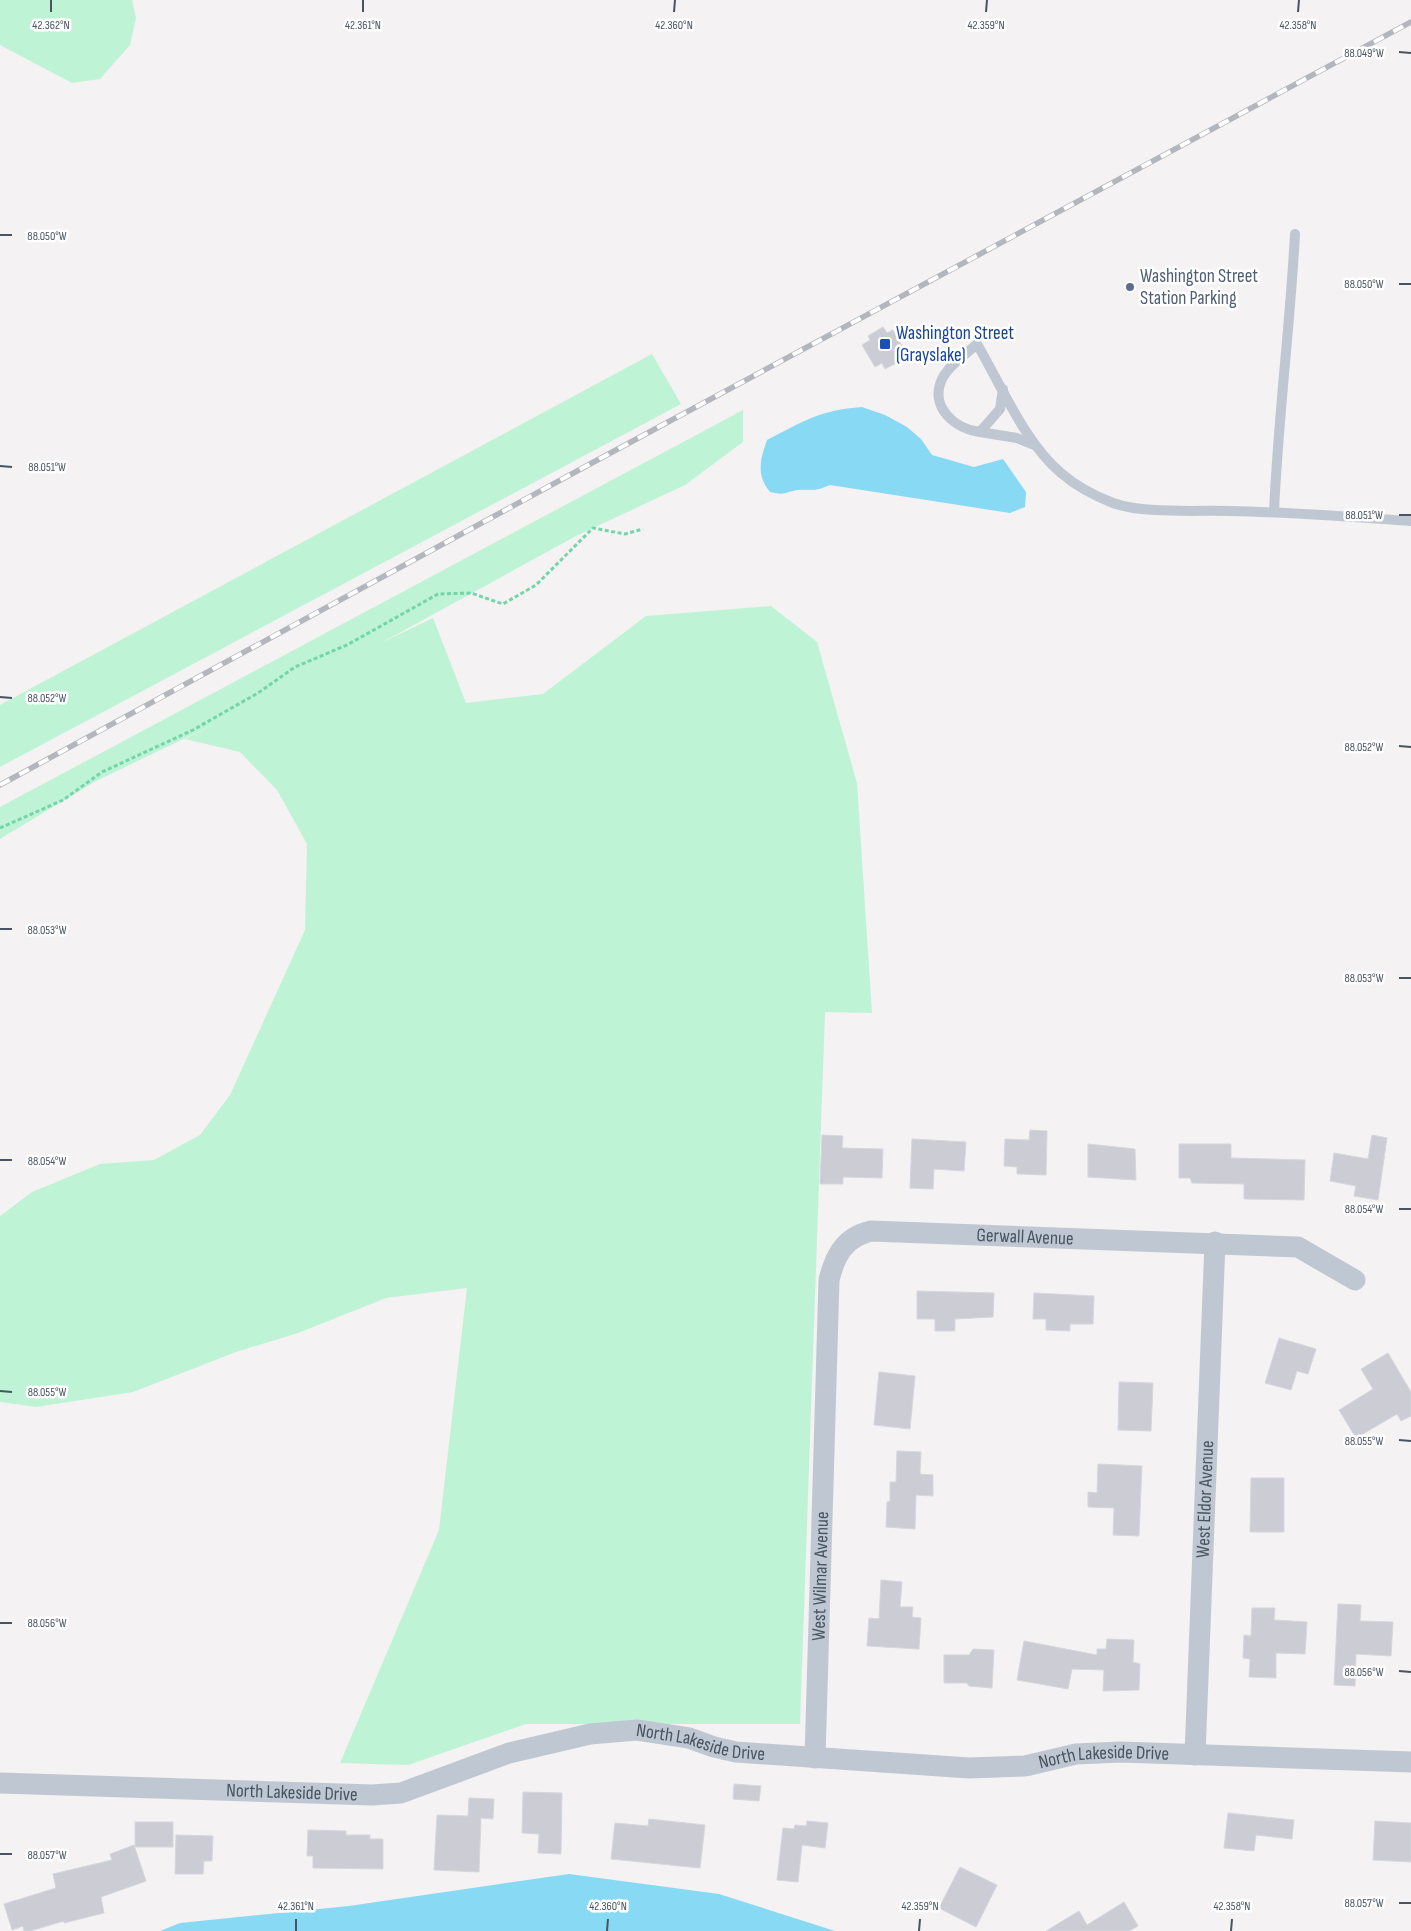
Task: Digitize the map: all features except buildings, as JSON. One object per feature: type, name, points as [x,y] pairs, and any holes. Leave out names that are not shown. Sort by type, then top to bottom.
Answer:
[{"type":"street","name":"Gerwall Avenue","points":[[826,1394],[830,1280],[833,1261],[849,1238],[860,1233],[871,1231],[1215,1242],[1298,1247],[1355,1280]]},
{"type":"street","name":"West Eldor Avenue","points":[[1195,1754],[1215,1242]]},
{"type":"street","name":"West Wilmar Avenue","points":[[815,1758],[826,1394]]},
{"type":"street","name":"North Lakeside Drive","points":[[0,1783],[372,1795],[400,1793],[509,1753],[535,1746],[590,1734],[637,1730],[689,1738],[736,1752],[969,1768],[1025,1766],[1076,1754],[1121,1752],[1411,1762]]},
{"type":"lane","points":[[1274,512],[1282,386],[1291,310],[1295,234]]},
{"type":"lane","points":[[1034,445],[1017,438],[968,430],[952,421],[944,412],[938,396],[942,380],[950,367],[977,344],[1034,445],[1060,472],[1081,488],[1114,504],[1146,508],[1274,512],[1411,521]]},
{"type":"lane","points":[[980,432],[1000,410],[1003,390]]},
{"type":"path","points":[[0,828],[62,800],[102,772],[193,730],[258,693],[296,667],[347,645],[438,594],[471,593],[504,604],[536,585],[592,528],[625,534],[643,529]]},
{"type":"green space","points":[[0,0],[132,0],[136,18],[130,45],[100,79],[72,83],[0,45]]},
{"type":"green space","points":[[652,354],[681,404],[0,767],[0,705]]},
{"type":"green space","points":[[743,410],[743,442],[685,485],[576,536],[381,643],[433,618],[466,703],[543,694],[646,616],[771,606],[817,642],[857,783],[872,1013],[825,1012],[800,1724],[526,1724],[408,1765],[340,1763],[439,1530],[467,1288],[386,1298],[298,1333],[236,1352],[133,1392],[36,1407],[0,1402],[0,1216],[32,1192],[100,1164],[154,1160],[200,1135],[230,1095],[305,930],[307,844],[277,790],[240,752],[185,739],[225,719],[96,781],[0,839],[0,807]]},
{"type":"water","points":[[862,407],[885,415],[907,427],[921,439],[932,455],[974,467],[1003,459],[1026,492],[1025,507],[1010,513],[830,485],[783,494],[770,492],[761,473],[761,461],[767,440],[802,422],[823,414],[847,408]]},
{"type":"water","points":[[569,1874],[719,1894],[835,1931],[160,1931],[180,1923],[349,1906]]},
{"type":"railway","points":[[0,785],[590,464],[1411,22]]},
{"type":"place","name":"Washington Street Station Parking","points":[[1130,287]]},
{"type":"place","name":"Washington Street (Grayslake)","points":[[885,344]]}]
